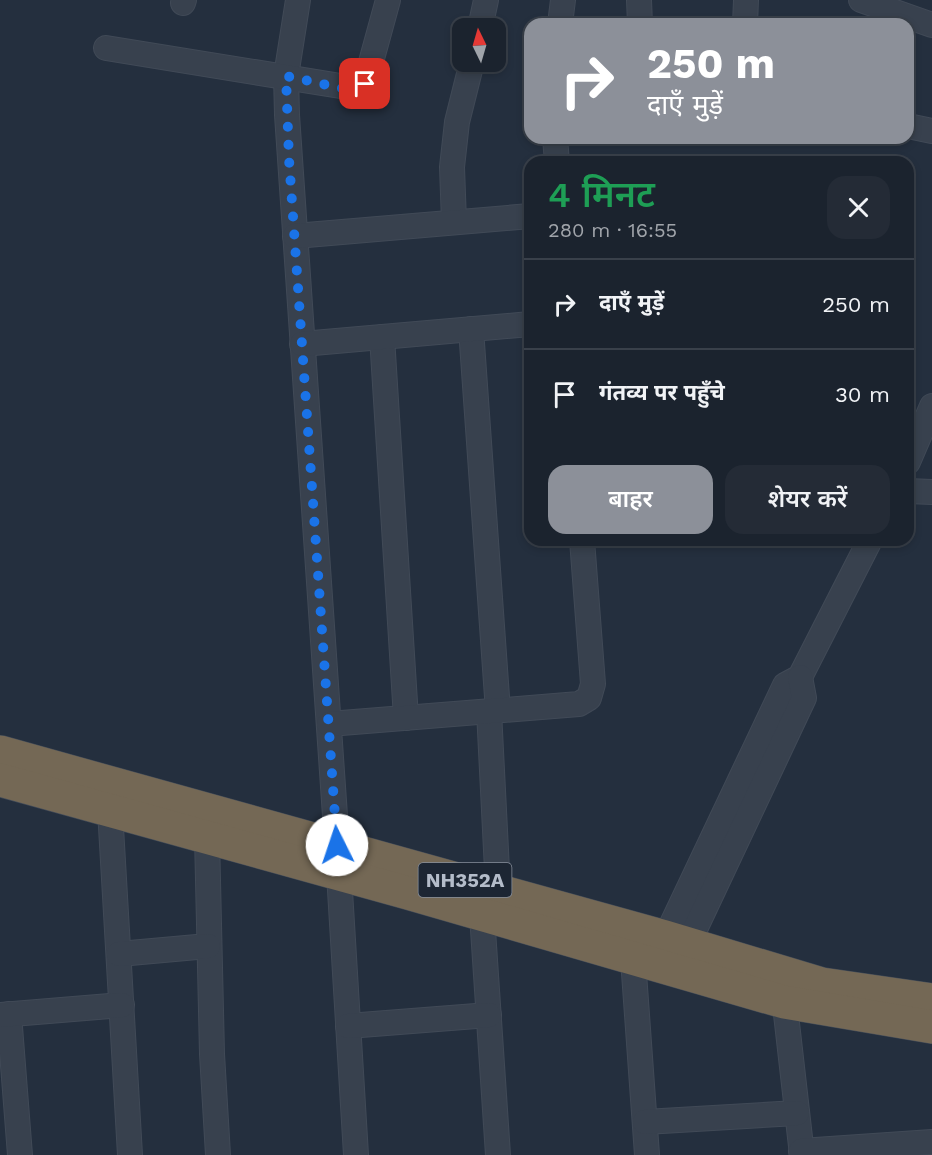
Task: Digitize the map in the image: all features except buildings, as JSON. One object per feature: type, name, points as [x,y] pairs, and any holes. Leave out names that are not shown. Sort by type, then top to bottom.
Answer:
[{"type":"highway","name":"NH352A","points":[[0,752],[338,859],[490,902],[663,955],[932,1027]]},
{"type":"highway","name":"NH352A","points":[[0,780],[207,837],[338,859]]},
{"type":"highway","name":"NH352A","points":[[783,988],[822,984],[932,1000]]},
{"type":"street","points":[[298,0],[286,76],[356,1155]]},
{"type":"street","points":[[106,48],[286,76],[350,90],[359,89],[365,84],[388,0]]},
{"type":"street","points":[[482,18],[486,0]]},
{"type":"street","points":[[561,18],[563,0]]},
{"type":"street","points":[[639,0],[640,18]]},
{"type":"street","points":[[745,18],[746,0]]},
{"type":"street","points":[[861,0],[912,18]]},
{"type":"street","points":[[914,19],[932,25]]},
{"type":"street","points":[[454,222],[452,167],[457,122],[470,72]]},
{"type":"street","points":[[914,127],[932,131]]},
{"type":"street","points":[[295,236],[524,216]]},
{"type":"street","points":[[302,344],[524,325]]},
{"type":"street","points":[[471,329],[494,711],[489,1016],[498,1155]]},
{"type":"street","points":[[382,337],[406,718]]},
{"type":"street","points":[[914,448],[932,406]]},
{"type":"street","points":[[914,491],[932,492]]},
{"type":"street","points":[[329,724],[579,704],[589,698],[593,684],[582,546]]},
{"type":"street","points":[[647,1155],[645,1122],[663,955],[785,685],[800,677],[867,546]]},
{"type":"street","points":[[110,810],[130,1155]]},
{"type":"street","points":[[207,837],[208,946],[218,1155]]},
{"type":"street","points":[[119,954],[208,946]]},
{"type":"street","points":[[783,988],[801,1153],[932,1142]]},
{"type":"street","points":[[20,1155],[5,1015],[122,1005]]},
{"type":"street","points":[[348,1026],[489,1016]]},
{"type":"street","points":[[645,1122],[797,1113]]},
{"type":"route","points":[[337,845],[289,159],[286,76],[350,90],[359,89],[365,84]]}]
